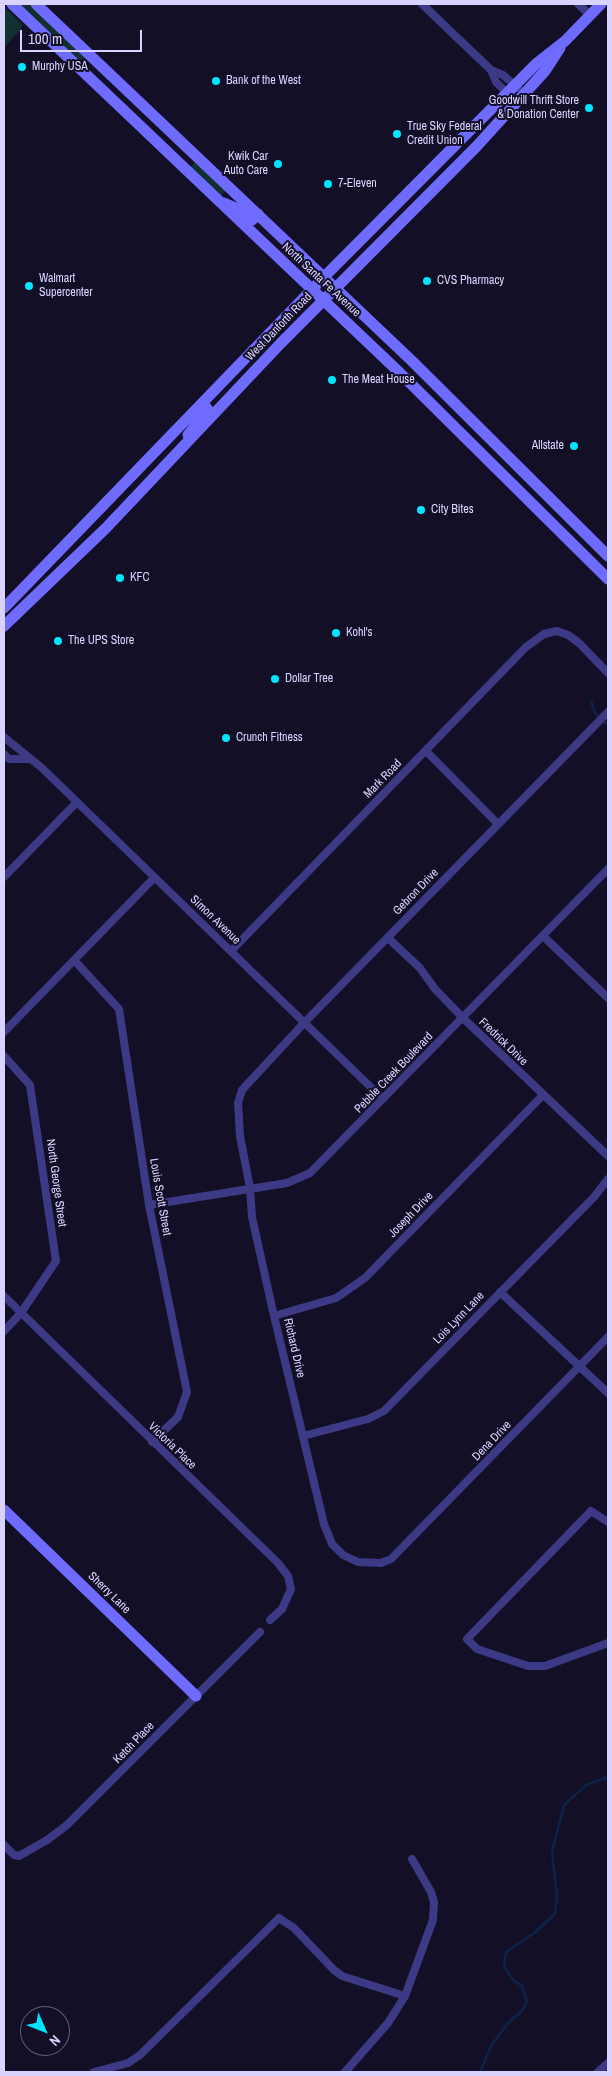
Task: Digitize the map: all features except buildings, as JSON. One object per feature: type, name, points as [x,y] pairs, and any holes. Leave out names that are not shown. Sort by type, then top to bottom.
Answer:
[{"type":"main road","name":"North Santa Fe Avenue","points":[[12,4],[324,301],[506,477],[608,579]]},
{"type":"main road","name":"North Santa Fe Avenue","points":[[36,4],[426,374],[604,552]]},
{"type":"main road","name":"West Danforth Road","points":[[4,608],[311,290],[536,63],[565,41],[601,4]]},
{"type":"main road","name":"West Danforth Road","points":[[4,626],[106,528],[335,288],[476,147],[545,71],[565,41]]},
{"type":"main road","points":[[218,200],[240,210],[252,220],[258,214]]},
{"type":"main road","points":[[177,454],[195,423],[208,410],[203,403]]},
{"type":"main road","points":[[506,477],[512,472],[522,482],[549,498]]},
{"type":"main road","points":[[559,531],[579,538],[595,554],[604,552]]},
{"type":"main road","name":"Sherry Lane","points":[[4,1510],[196,1696]]},
{"type":"street","points":[[422,4],[491,70],[504,75],[511,89],[520,98]]},
{"type":"street","points":[[578,4],[590,15]]},
{"type":"street","points":[[511,89],[520,98]]},
{"type":"street","name":"Mark Road","points":[[230,951],[526,648],[544,634],[557,631],[568,635],[579,643],[608,673]]},
{"type":"street","name":"Gebron Drive","points":[[242,1090],[304,1023],[608,712]]},
{"type":"street","name":"Simon Avenue","points":[[4,736],[28,759],[42,768],[383,1100]]},
{"type":"street","points":[[426,751],[498,824]]},
{"type":"street","name":"Simon Avenue","points":[[4,754],[9,759],[28,759]]},
{"type":"street","points":[[4,877],[77,802]]},
{"type":"street","name":"Pebble Creek Boulevard","points":[[149,1205],[287,1183],[310,1173],[608,869]]},
{"type":"street","points":[[4,1032],[154,878]]},
{"type":"street","points":[[542,936],[608,998]]},
{"type":"street","name":"Fredrick Drive","points":[[388,938],[420,968],[435,989],[463,1018],[542,1096],[608,1156]]},
{"type":"street","name":"Louis Scott Street","points":[[74,960],[119,1009],[149,1205],[187,1392],[178,1417],[152,1442]]},
{"type":"street","name":"North George Street","points":[[4,1056],[30,1085],[56,1261],[21,1313],[4,1330]]},
{"type":"street","name":"Richard Drive","points":[[242,1090],[238,1103],[238,1115],[250,1188],[252,1217],[324,1524],[332,1544],[342,1555],[358,1562],[381,1563],[391,1559]]},
{"type":"street","name":"Joseph Drive","points":[[274,1316],[336,1298],[364,1278],[542,1096]]},
{"type":"street","name":"Lois Lynn Lane","points":[[303,1436],[368,1419],[384,1411],[594,1197],[608,1179]]},
{"type":"street","points":[[500,1292],[608,1394]]},
{"type":"street","name":"Victoria Place","points":[[4,1296],[288,1576],[291,1589],[289,1598],[282,1609],[270,1620]]},
{"type":"street","name":"Dena Drive","points":[[391,1559],[608,1337]]},
{"type":"street","points":[[608,1522],[591,1511],[467,1640],[482,1651],[528,1666],[544,1666],[608,1643]]},
{"type":"street","name":"Ketch Place","points":[[4,1846],[14,1855],[26,1853],[67,1825],[260,1632]]},
{"type":"street","points":[[345,2072],[388,2023],[405,1996],[433,1920],[434,1902],[431,1892],[412,1859]]},
{"type":"street","points":[[94,2072],[104,2072],[128,2063],[146,2050],[278,1918],[294,1928],[342,1976],[405,1996]]},
{"type":"street","points":[[598,2072],[608,2063]]},
{"type":"green space","points":[[19,4],[29,4],[85,57],[80,62]]},
{"type":"green space","points":[[4,6],[22,24],[21,29],[4,48]]},
{"type":"green space","points":[[195,162],[226,190],[221,196],[190,167]]},
{"type":"waterway","points":[[591,701],[595,713],[608,725]]},
{"type":"waterway","points":[[480,2072],[491,2046],[508,2023],[523,2010],[527,2001],[522,1986],[512,1979],[504,1966],[506,1952],[534,1933],[555,1914],[557,1896],[552,1852],[564,1805],[586,1785],[608,1777]]},
{"type":"place","name":"Murphy USA","points":[[22,67]]},
{"type":"place","name":"Bank of the West","points":[[216,81]]},
{"type":"place","name":"Goodwill Thrift Store & Donation Center","points":[[589,108]]},
{"type":"place","name":"True Sky Federal Credit Union","points":[[397,134]]},
{"type":"place","name":"Kwik Car Auto Care","points":[[278,164]]},
{"type":"place","name":"7-Eleven","points":[[328,184]]},
{"type":"place","name":"CVS Pharmacy","points":[[427,281]]},
{"type":"place","name":"Walmart Supercenter","points":[[29,286]]},
{"type":"place","name":"The Meat House","points":[[332,380]]},
{"type":"place","name":"Allstate","points":[[574,446]]},
{"type":"place","name":"City Bites","points":[[421,510]]},
{"type":"place","name":"KFC","points":[[120,578]]},
{"type":"place","name":"Kohl's","points":[[336,633]]},
{"type":"place","name":"The UPS Store","points":[[58,641]]},
{"type":"place","name":"Dollar Tree","points":[[275,679]]},
{"type":"place","name":"Crunch Fitness","points":[[226,738]]}]
